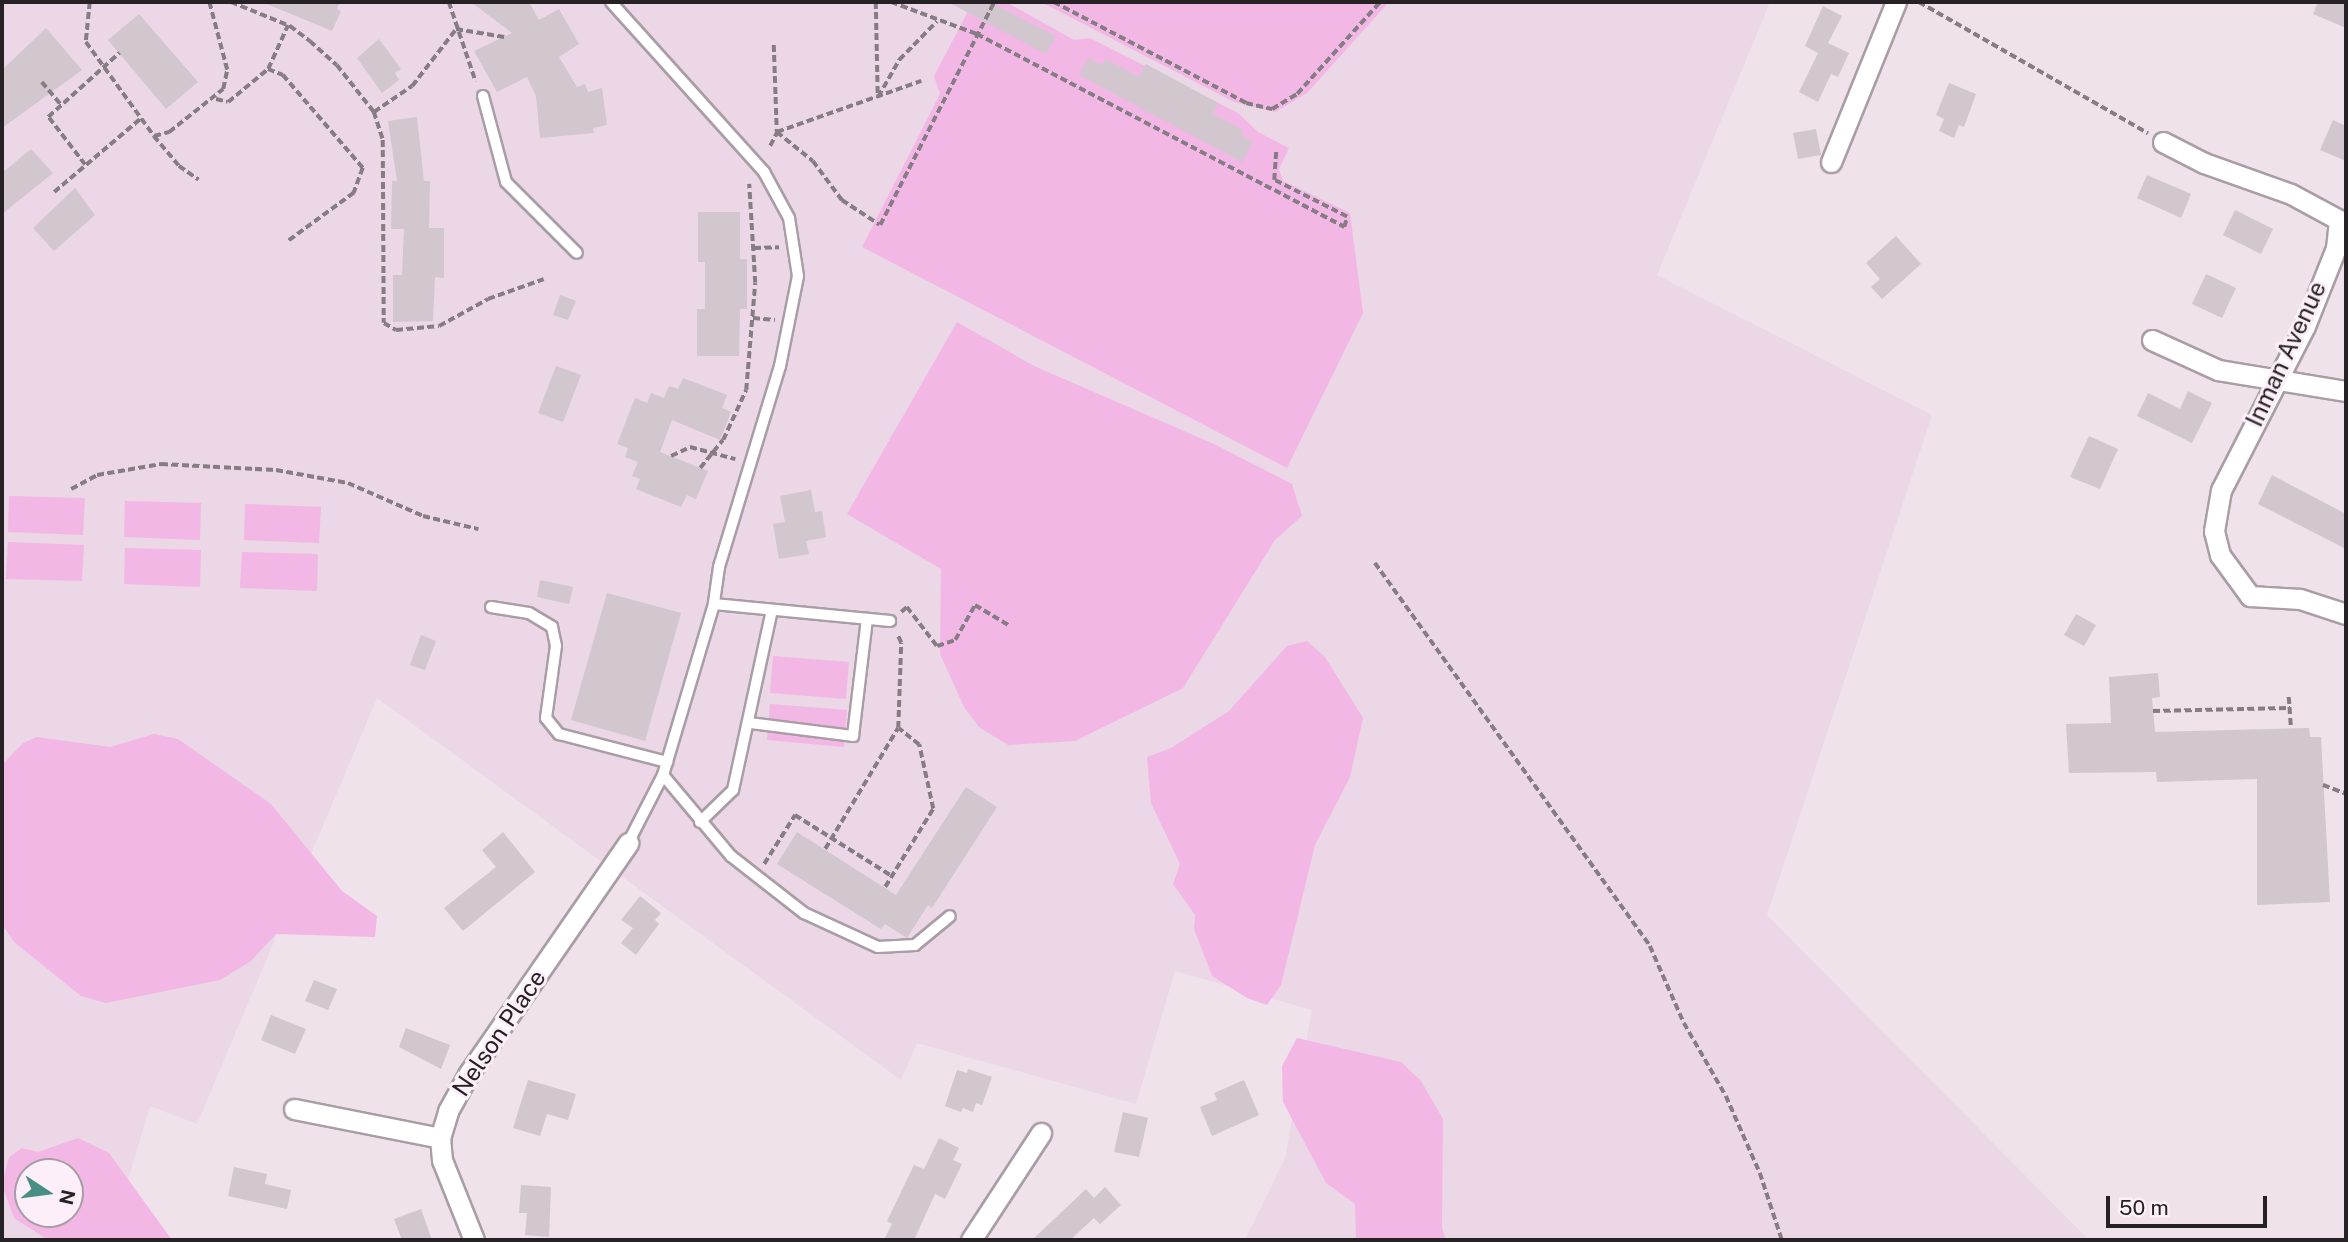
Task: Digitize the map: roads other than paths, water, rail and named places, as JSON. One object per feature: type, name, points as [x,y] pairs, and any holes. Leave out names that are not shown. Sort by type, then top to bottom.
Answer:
[{"type":"street","points":[[1831,162],[1896,2]]},
{"type":"street","name":"Inman Avenue","points":[[2163,142],[2204,163],[2291,194],[2339,220],[2336,248],[2305,326],[2221,490],[2215,517],[2220,555],[2250,596],[2307,601],[2346,614]]},
{"type":"street","points":[[2152,340],[2218,370],[2346,391]]},
{"type":"street","name":"Nelson Place","points":[[440,1138],[448,1111],[469,1073],[628,842]]},
{"type":"street","points":[[293,1109],[440,1138],[442,1160],[474,1240]]},
{"type":"street","points":[[971,1240],[1041,1133]]},
{"type":"lane","points":[[611,2],[764,172],[789,218],[795,246],[794,306],[719,567],[714,604],[663,775],[628,842]]},
{"type":"lane","points":[[483,96],[506,182],[577,253]]},
{"type":"lane","points":[[714,604],[890,621]]},
{"type":"lane","points":[[491,607],[528,613],[552,627],[556,646],[546,718],[559,734],[667,762]]},
{"type":"lane","points":[[699,822],[733,790],[750,723],[772,610]]},
{"type":"lane","points":[[750,723],[853,736],[867,619]]},
{"type":"lane","points":[[663,775],[699,822],[755,877],[804,913],[878,947],[915,945],[950,916]]}]
